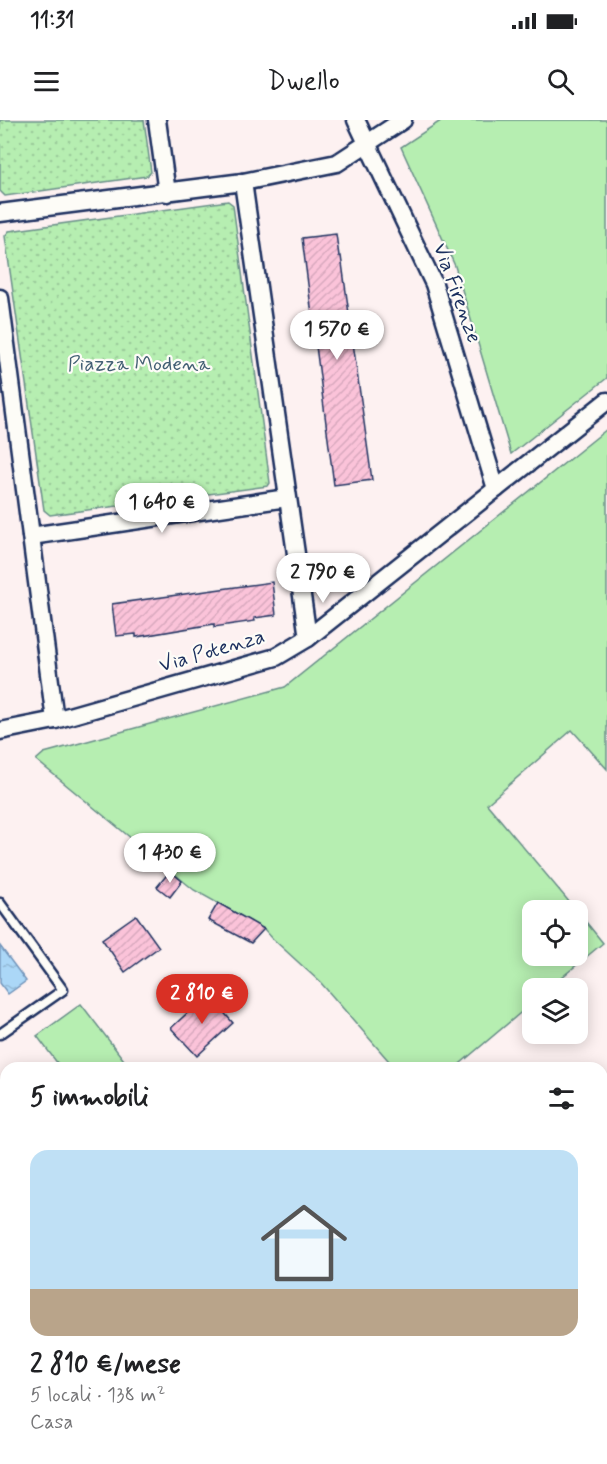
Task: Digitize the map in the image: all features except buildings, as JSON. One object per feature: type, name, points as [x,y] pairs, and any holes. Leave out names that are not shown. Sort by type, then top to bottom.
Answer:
[{"type":"street","points":[[157,120],[167,193]]},
{"type":"street","name":"Via Firenze","points":[[356,120],[435,284],[496,489]]},
{"type":"street","points":[[0,213],[243,182],[338,163],[403,120]]},
{"type":"street","points":[[243,182],[308,639]]},
{"type":"street","points":[[1,308],[55,720]]},
{"type":"street","name":"Via Potenza","points":[[0,731],[55,720],[276,657],[308,639],[607,401]]},
{"type":"street","points":[[31,536],[287,498]]},
{"type":"lane","points":[[0,903],[63,990],[0,1035]]},
{"type":"green space","points":[[0,120],[144,120],[151,172],[147,176],[5,196],[0,191]]},
{"type":"green space","points":[[442,120],[607,120],[607,378],[511,454],[455,266],[401,147]]},
{"type":"green space","name":"Piazza Modena","points":[[228,201],[233,205],[270,483],[268,486],[50,515],[44,510],[5,236],[9,231]]},
{"type":"green space","points":[[607,429],[607,769],[572,730],[487,804],[568,900],[522,900],[522,966],[575,966],[561,978],[522,978],[522,1011],[462,1062],[390,1062],[321,983],[264,929],[194,890],[36,760],[44,753],[285,687]]},
{"type":"green space","points":[[588,924],[603,943],[588,956]]},
{"type":"green space","points":[[81,1004],[125,1062],[56,1062],[37,1036]]},
{"type":"water","points":[[0,946],[26,981],[8,994],[0,983]]}]
